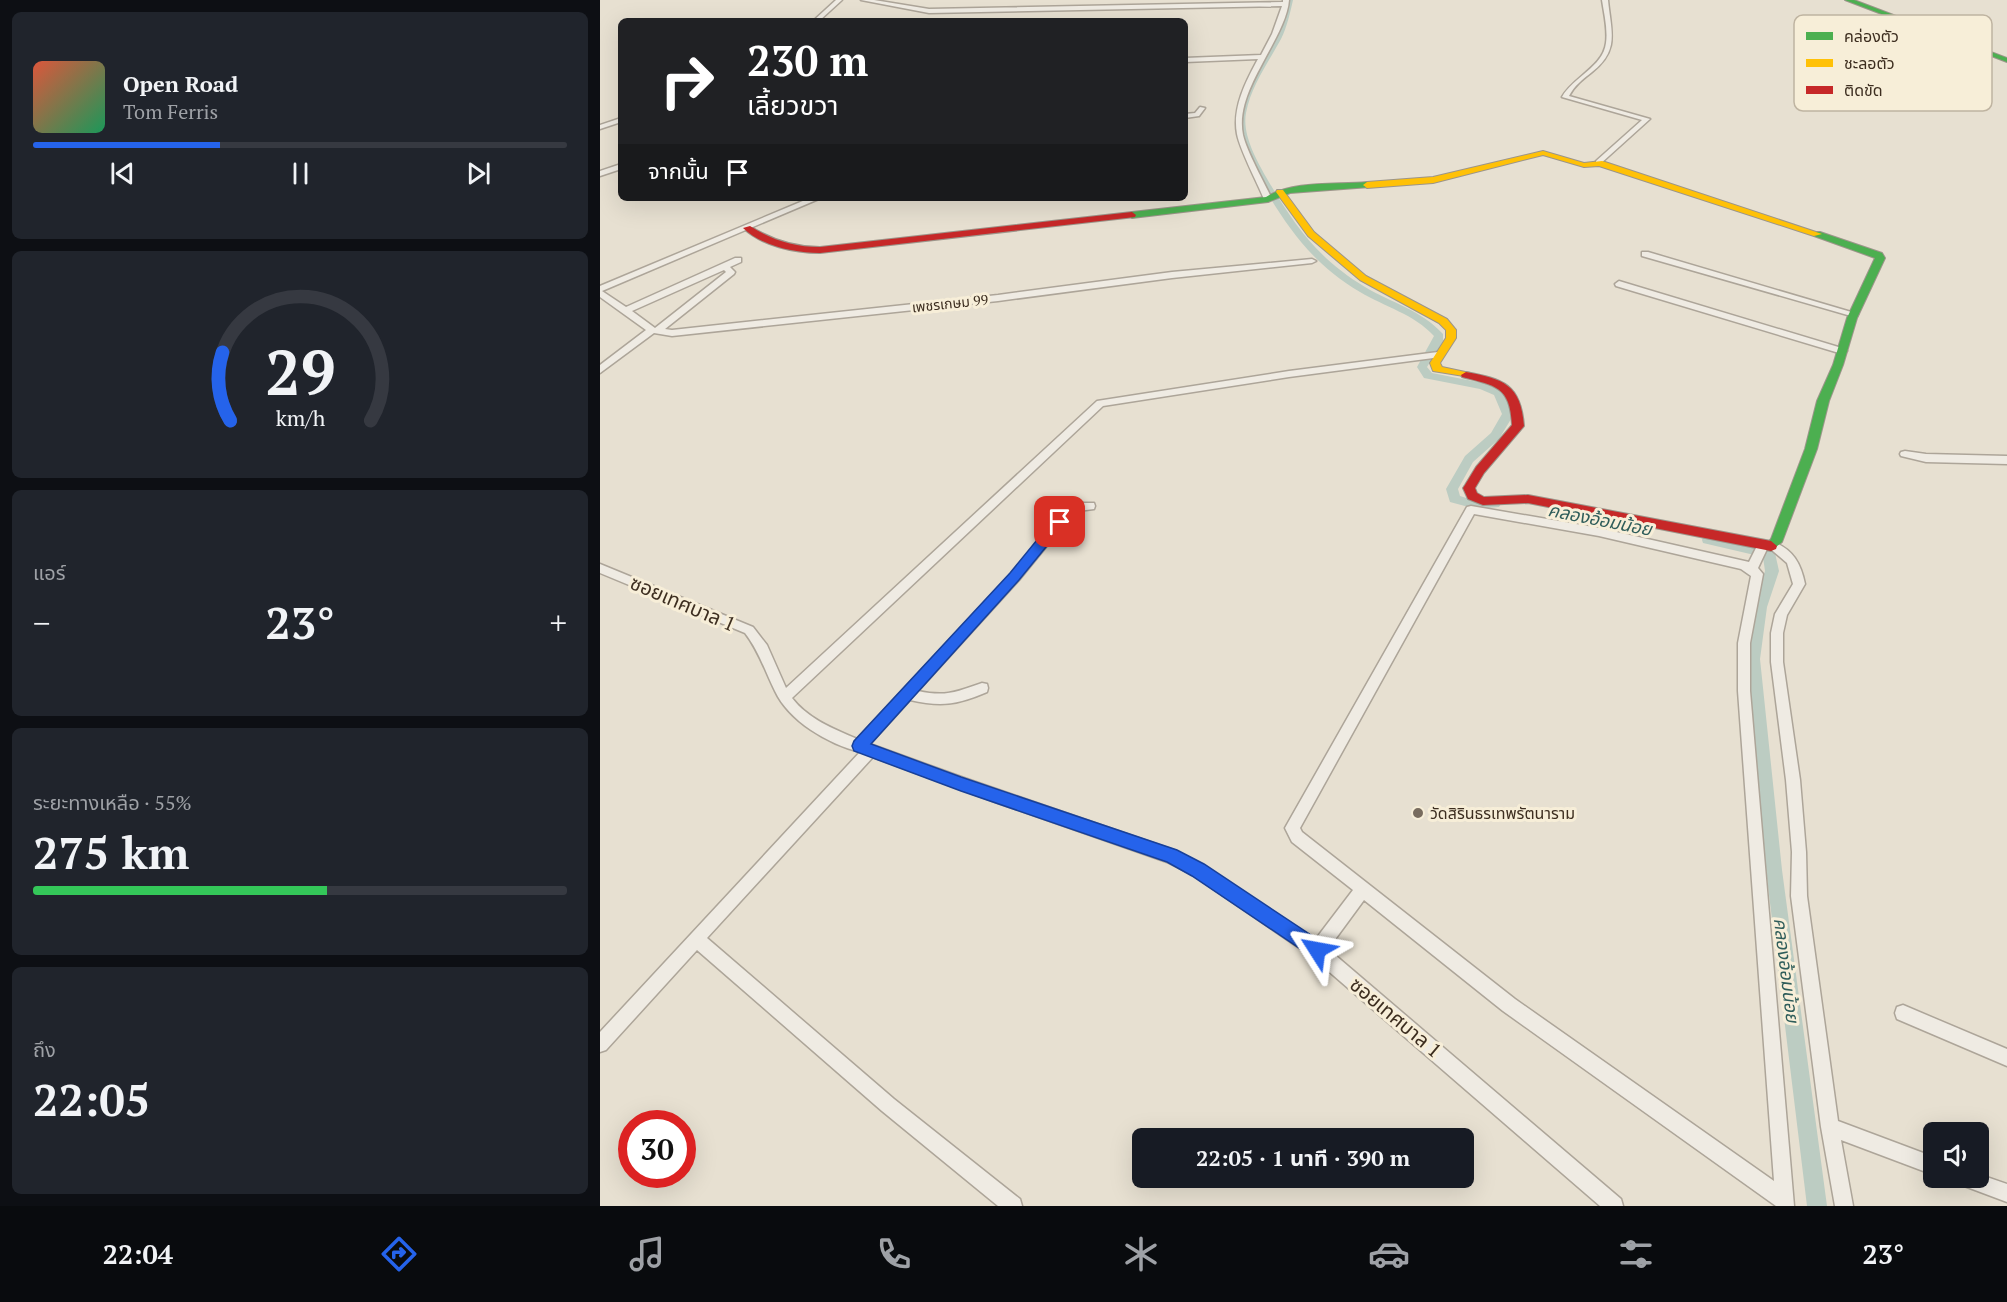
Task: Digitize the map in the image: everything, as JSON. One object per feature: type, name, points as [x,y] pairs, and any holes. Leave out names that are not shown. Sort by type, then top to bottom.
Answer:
[{"type":"street","points":[[819,18],[839,0]]},
{"type":"street","points":[[864,0],[929,11],[1286,2],[1274,37],[1240,103],[1238,123],[1240,135],[1274,195],[1311,234],[1355,272],[1448,326],[1451,338],[1435,363],[1437,369],[1499,381],[1514,396],[1518,407],[1518,426],[1480,470],[1469,488],[1472,496],[1483,501],[1528,499],[1767,553],[1794,562],[1798,584],[1781,614],[1777,633],[1777,662],[1793,780],[1799,852],[1799,896],[1830,1127],[1844,1206]]},
{"type":"street","points":[[1599,164],[1647,119],[1565,97],[1607,53],[1609,41],[1605,0]]},
{"type":"street","points":[[1848,0],[1888,15]]},
{"type":"street","points":[[1865,0],[1905,15]]},
{"type":"street","points":[[1992,47],[2007,53]]},
{"type":"street","points":[[1992,54],[2007,60]]},
{"type":"street","points":[[1188,60],[1262,57]]},
{"type":"street","points":[[1188,116],[1197,115],[1202,108]]},
{"type":"street","points":[[600,128],[618,121]]},
{"type":"street","points":[[747,228],[767,241],[800,251],[820,250],[1274,195],[1433,180],[1543,153],[1584,165],[1599,164],[1879,255],[1880,258],[1854,314],[1823,401],[1811,449],[1757,574],[1744,643],[1744,691],[1779,1112],[1784,1203]]},
{"type":"street","points":[[600,174],[618,167]]},
{"type":"street","points":[[654,331],[600,291],[811,201]]},
{"type":"street","points":[[1645,254],[1854,314]]},
{"type":"street","points":[[625,311],[738,260]]},
{"type":"street","name":"เพชรเกษม 99","points":[[654,331],[688,332],[998,298],[1150,277],[1312,261]]},
{"type":"street","points":[[600,370],[731,272],[725,266]]},
{"type":"street","points":[[1618,284],[1842,351]]},
{"type":"street","points":[[785,697],[1092,408],[1100,403],[1439,355]]},
{"type":"street","points":[[1905,454],[1926,458],[2007,460]]},
{"type":"street","points":[[600,1044],[865,748],[907,694],[1015,577],[1068,512],[1075,507],[1090,506]]},
{"type":"street","points":[[1767,553],[1599,532],[1471,510],[1292,828],[1297,837],[1509,1005],[1784,1203]]},
{"type":"street","name":"ซอยเทศบาล 1","points":[[600,568],[749,630],[758,639],[785,697],[794,710],[804,718],[865,748],[970,788],[1171,856],[1198,870],[1317,950],[1614,1206]]},
{"type":"street","points":[[907,694],[950,701],[982,688]]},
{"type":"street","points":[[1317,950],[1363,889]]},
{"type":"street","points":[[696,939],[888,1105],[1013,1206]]},
{"type":"street","points":[[1903,1013],[2007,1058]]},
{"type":"street","points":[[1830,1127],[1923,1162]]},
{"type":"street","points":[[1989,1187],[2007,1193]]},
{"type":"waterway","name":"คลองอ้อมน้อย","points":[[1290,0],[1280,33],[1244,104],[1241,122],[1250,152],[1280,207],[1316,256],[1372,295],[1423,320],[1439,336],[1422,367],[1428,376],[1483,386],[1499,393],[1508,414],[1495,436],[1469,459],[1452,489],[1454,499],[1476,505],[1495,504]]},
{"type":"waterway","name":"คลองอ้อมน้อย","points":[[1708,540],[1769,553],[1772,571],[1760,607],[1753,659],[1774,870],[1817,1206]]},
{"type":"traffic: fast","points":[[1848,0],[1888,15]]},
{"type":"traffic: fast","points":[[1992,54],[2007,60]]},
{"type":"traffic: fast","points":[[1132,215],[1268,199],[1280,192],[1290,190],[1367,185]]},
{"type":"traffic: fast","points":[[1771,546],[1776,542],[1811,449],[1823,401],[1838,365],[1852,318],[1880,258],[1879,255],[1817,234]]},
{"type":"traffic: slow","points":[[1367,185],[1433,180],[1543,153],[1584,165],[1599,163],[1817,234]]},
{"type":"traffic: slow","points":[[1280,192],[1311,234],[1363,278],[1443,321],[1451,330],[1451,338],[1435,363],[1437,369],[1466,375]]},
{"type":"traffic: jam","points":[[747,228],[782,245],[820,250],[1132,215]]},
{"type":"traffic: jam","points":[[1466,375],[1489,380],[1505,388],[1515,402],[1518,426],[1480,470],[1469,488],[1472,496],[1483,501],[1528,499],[1771,546]]},
{"type":"place","name":"วัดสิรินธรเทพรัตนาราม","points":[[1418,813]]},
{"type":"route","points":[[1060,522],[1015,577],[859,746],[961,784],[1171,856],[1198,870],[1317,950]]}]
